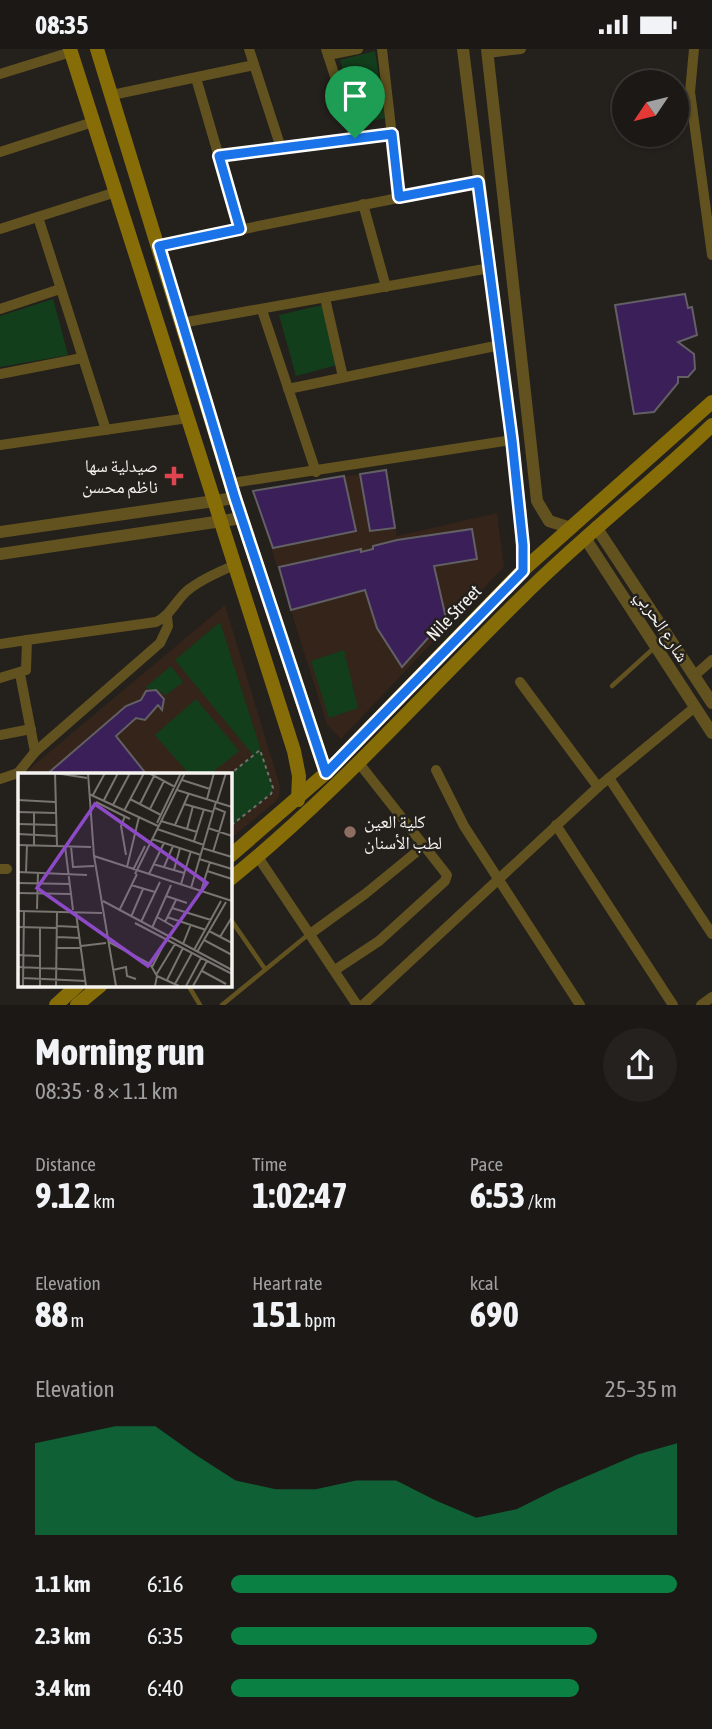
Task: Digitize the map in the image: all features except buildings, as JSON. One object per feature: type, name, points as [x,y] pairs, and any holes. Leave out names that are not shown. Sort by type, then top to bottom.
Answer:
[{"type":"main road","points":[[97,49],[233,490],[326,773]]},
{"type":"main road","points":[[70,50],[297,763],[298,800]]},
{"type":"main road","name":"Nile Street","points":[[231,855],[326,773],[523,571],[712,402]]},
{"type":"main road","points":[[693,421],[707,430]]},
{"type":"main road","name":"Nile Street","points":[[231,878],[258,857],[358,762],[584,538],[707,430]]},
{"type":"main road","points":[[56,1005],[92,992]]},
{"type":"main road","points":[[77,1005],[92,992]]},
{"type":"street","points":[[249,49],[281,148]]},
{"type":"street","points":[[355,138],[327,52],[358,49]]},
{"type":"street","points":[[382,49],[399,197]]},
{"type":"street","points":[[463,49],[522,526],[523,571]]},
{"type":"street","points":[[521,49],[487,51],[537,501],[539,509],[549,521],[571,528]]},
{"type":"street","points":[[694,49],[690,92],[712,255]]},
{"type":"street","points":[[0,74],[70,50]]},
{"type":"street","points":[[112,95],[254,65]]},
{"type":"street","points":[[196,78],[240,229]]},
{"type":"street","points":[[0,152],[93,122]]},
{"type":"street","points":[[219,156],[392,134]]},
{"type":"street","points":[[475,150],[491,152],[498,144]]},
{"type":"street","points":[[159,246],[399,197],[478,175],[494,163],[501,169]]},
{"type":"street","points":[[0,229],[116,192]]},
{"type":"street","points":[[363,204],[386,286]]},
{"type":"street","points":[[38,217],[106,430]]},
{"type":"street","points":[[181,323],[490,268]]},
{"type":"street","points":[[0,309],[60,289]]},
{"type":"street","points":[[325,298],[343,377]]},
{"type":"street","points":[[262,310],[316,472]]},
{"type":"street","points":[[288,389],[500,345]]},
{"type":"street","points":[[0,374],[82,358]]},
{"type":"street","points":[[0,445],[188,418]]},
{"type":"street","points":[[0,532],[214,500],[233,490],[316,472],[512,440]]},
{"type":"street","points":[[0,554],[242,518]]},
{"type":"street","name":"شارع الحربي","points":[[596,527],[712,703]]},
{"type":"street","name":"شارع الحربي","points":[[584,538],[712,733]]},
{"type":"street","points":[[594,553],[598,544],[608,544]]},
{"type":"street","points":[[0,644],[156,622],[167,616],[187,591],[205,578],[235,565]]},
{"type":"street","points":[[0,779],[18,773],[35,752],[160,643],[167,626],[167,616]]},
{"type":"street","points":[[0,678],[26,670],[27,640]]},
{"type":"street","points":[[694,676],[712,660]]},
{"type":"street","points":[[20,674],[35,752]]},
{"type":"street","points":[[520,682],[598,787]]},
{"type":"street","points":[[363,1005],[598,787],[695,706]]},
{"type":"street","points":[[0,735],[31,729]]},
{"type":"street","points":[[335,970],[379,941],[445,881],[445,870],[358,762]]},
{"type":"street","points":[[436,770],[449,799],[498,881],[580,1005]]},
{"type":"street","points":[[609,778],[712,934]]},
{"type":"street","points":[[556,825],[673,1005]]},
{"type":"street","points":[[310,934],[425,845]]},
{"type":"street","points":[[258,857],[357,1005]]},
{"type":"street","points":[[701,1005],[712,997]]},
{"type":"lane","points":[[612,686],[654,647]]},
{"type":"lane","points":[[231,920],[265,969]]},
{"type":"lane","points":[[222,1005],[310,934]]},
{"type":"lane","points":[[189,987],[200,1005]]},
{"type":"path","points":[[231,773],[260,750],[273,788],[271,794],[231,825]]},
{"type":"shaded area","points":[[386,470],[397,536],[497,513],[504,567],[341,739],[327,725],[253,491]]},
{"type":"shaded area","points":[[225,605],[280,786],[279,797],[274,803],[231,838],[231,773],[24,773]]},
{"type":"green space","points":[[375,51],[385,118],[358,125],[340,60]]},
{"type":"green space","points":[[53,299],[68,355],[0,367],[0,316]]},
{"type":"green space","points":[[322,305],[337,365],[296,376],[279,315]]},
{"type":"green space","points":[[220,622],[273,788],[271,794],[231,826],[231,773],[253,755],[175,660]]},
{"type":"green space","points":[[344,650],[358,708],[329,718],[311,661]]},
{"type":"green space","points":[[171,666],[183,682],[166,695],[158,690],[147,689],[146,687]]},
{"type":"green space","points":[[196,699],[239,751],[212,773],[188,773],[155,735]]},
{"type":"place","name":"صيدلية سها ناظم محسن","points":[[174,476]]},
{"type":"place","name":"كلية العين لطب الأسنان","points":[[350,832]]},
{"type":"route","points":[[392,134],[399,197],[478,182],[521,516],[523,571],[326,773],[235,498],[159,246],[240,229],[219,156],[355,138],[392,134]]}]
